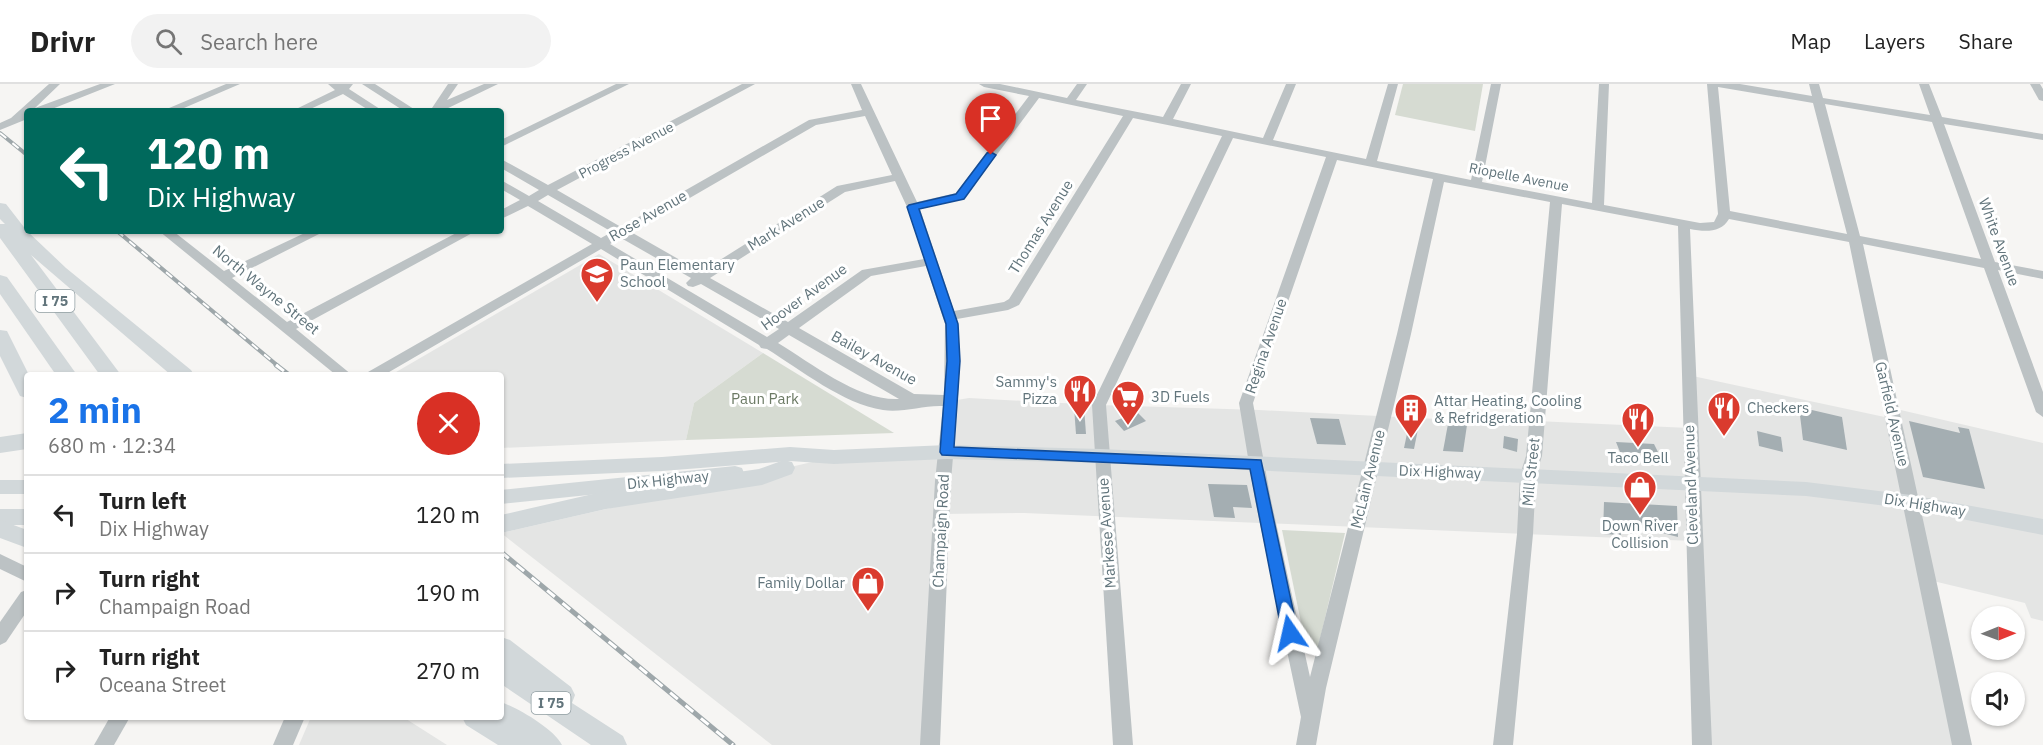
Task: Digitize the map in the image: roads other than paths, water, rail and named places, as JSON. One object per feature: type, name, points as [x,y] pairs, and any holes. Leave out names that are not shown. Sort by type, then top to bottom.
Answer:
[{"type":"highway","points":[[0,208],[37,251],[60,272],[180,372]]},
{"type":"highway","name":"I 75","points":[[0,225],[109,372]]},
{"type":"highway","name":"I 75","points":[[0,281],[65,372]]},
{"type":"highway","points":[[0,336],[24,385]]},
{"type":"highway","points":[[0,445],[24,441]]},
{"type":"highway","points":[[504,523],[606,500],[762,477],[784,468]]},
{"type":"highway","points":[[0,529],[24,538]]},
{"type":"highway","points":[[504,650],[586,713],[607,741]]},
{"type":"highway","name":"I 75","points":[[504,672],[607,741]]},
{"type":"highway","name":"I 75","points":[[504,716],[548,745]]},
{"type":"highway","points":[[480,720],[522,745]]},
{"type":"main road","name":"Dix Highway","points":[[504,471],[662,464],[790,454],[834,457],[947,452],[1101,456],[1806,489],[1911,502],[2043,527]]},
{"type":"main road","name":"Dix Highway","points":[[504,497],[784,468],[834,457]]},
{"type":"main road","points":[[0,488],[24,487]]},
{"type":"main road","points":[[0,517],[24,517]]},
{"type":"street","points":[[32,108],[55,84]]},
{"type":"street","points":[[45,108],[110,84]]},
{"type":"street","points":[[174,108],[235,84]]},
{"type":"street","points":[[367,84],[407,108]]},
{"type":"street","points":[[436,108],[453,84]]},
{"type":"street","points":[[441,108],[493,84]]},
{"type":"street","points":[[504,143],[624,84]]},
{"type":"street","name":"Progress Avenue","points":[[504,213],[750,84]]},
{"type":"street","name":"Champaign Road","points":[[856,84],[913,207],[951,316],[954,361],[943,481],[930,745]]},
{"type":"street","name":"Riopelle Avenue","points":[[984,84],[1439,177],[1684,224],[1713,227],[1721,223],[1724,214]]},
{"type":"street","points":[[1069,102],[1082,84]]},
{"type":"street","points":[[1166,121],[1186,84]]},
{"type":"street","points":[[1267,141],[1291,84]]},
{"type":"street","points":[[1371,163],[1393,84]]},
{"type":"street","points":[[1476,184],[1496,84]]},
{"type":"street","points":[[1598,208],[1604,84]]},
{"type":"street","points":[[1712,84],[1724,214],[2043,275]]},
{"type":"street","points":[[1720,84],[2043,137]]},
{"type":"street","name":"Garfield Avenue","points":[[1814,84],[1855,239],[1962,745]]},
{"type":"street","name":"White Avenue","points":[[1924,84],[2043,412]]},
{"type":"street","points":[[2036,84],[2043,98]]},
{"type":"street","points":[[302,108],[342,86],[374,108]]},
{"type":"street","points":[[913,207],[960,196],[1036,95]]},
{"type":"street","name":"Rose Avenue","points":[[377,372],[813,122],[869,112]]},
{"type":"street","name":"Thomas Avenue","points":[[951,316],[1008,306],[1014,302],[1130,114]]},
{"type":"street","points":[[0,127],[23,118]]},
{"type":"street","name":"Markese Avenue","points":[[1123,745],[1099,405],[1229,134]]},
{"type":"street","name":"Regina Avenue","points":[[1309,717],[1256,464],[1246,403],[1333,155]]},
{"type":"street","name":"Bailey Avenue","points":[[504,165],[911,399],[951,401]]},
{"type":"street","name":"Mark Avenue","points":[[681,291],[841,189],[899,177]]},
{"type":"street","name":"McLain Avenue","points":[[1306,745],[1309,717],[1326,658],[1439,177]]},
{"type":"street","name":"Bailey Avenue","points":[[504,186],[681,291],[766,345],[866,402],[902,405],[951,401]]},
{"type":"street","name":"Mill Street","points":[[1503,745],[1525,534],[1528,475],[1534,456],[1556,200]]},
{"type":"street","name":"Cleveland Avenue","points":[[1684,224],[1701,745]]},
{"type":"street","name":"North Wayne Street","points":[[169,234],[341,372]]},
{"type":"street","points":[[223,277],[313,234]]},
{"type":"street","points":[[286,327],[464,234]]},
{"type":"street","name":"Hoover Avenue","points":[[766,345],[867,273],[932,261]]},
{"type":"street","points":[[0,561],[24,573]]},
{"type":"street","points":[[0,637],[24,601]]},
{"type":"street","points":[[104,745],[118,720]]},
{"type":"street","points":[[283,745],[294,720]]},
{"type":"railway","points":[[0,133],[24,153]]},
{"type":"railway","points":[[121,234],[278,366]]},
{"type":"railway","points":[[276,365],[285,372]]},
{"type":"railway","points":[[504,554],[733,745]]},
{"type":"place","name":"Paun Elementary School","points":[[597,303]]},
{"type":"place","name":"Sammy's Pizza","points":[[1080,420]]},
{"type":"place","name":"3D Fuels","points":[[1128,426]]},
{"type":"place","name":"Checkers","points":[[1724,437]]},
{"type":"place","name":"Attar Heating, Cooling & Refridgeration","points":[[1411,439]]},
{"type":"place","name":"Taco Bell","points":[[1638,448]]},
{"type":"place","name":"Down River Collision","points":[[1640,516]]},
{"type":"place","name":"Family Dollar","points":[[868,612]]},
{"type":"park label","name":"Paun Park","points":[[765,399]]}]
